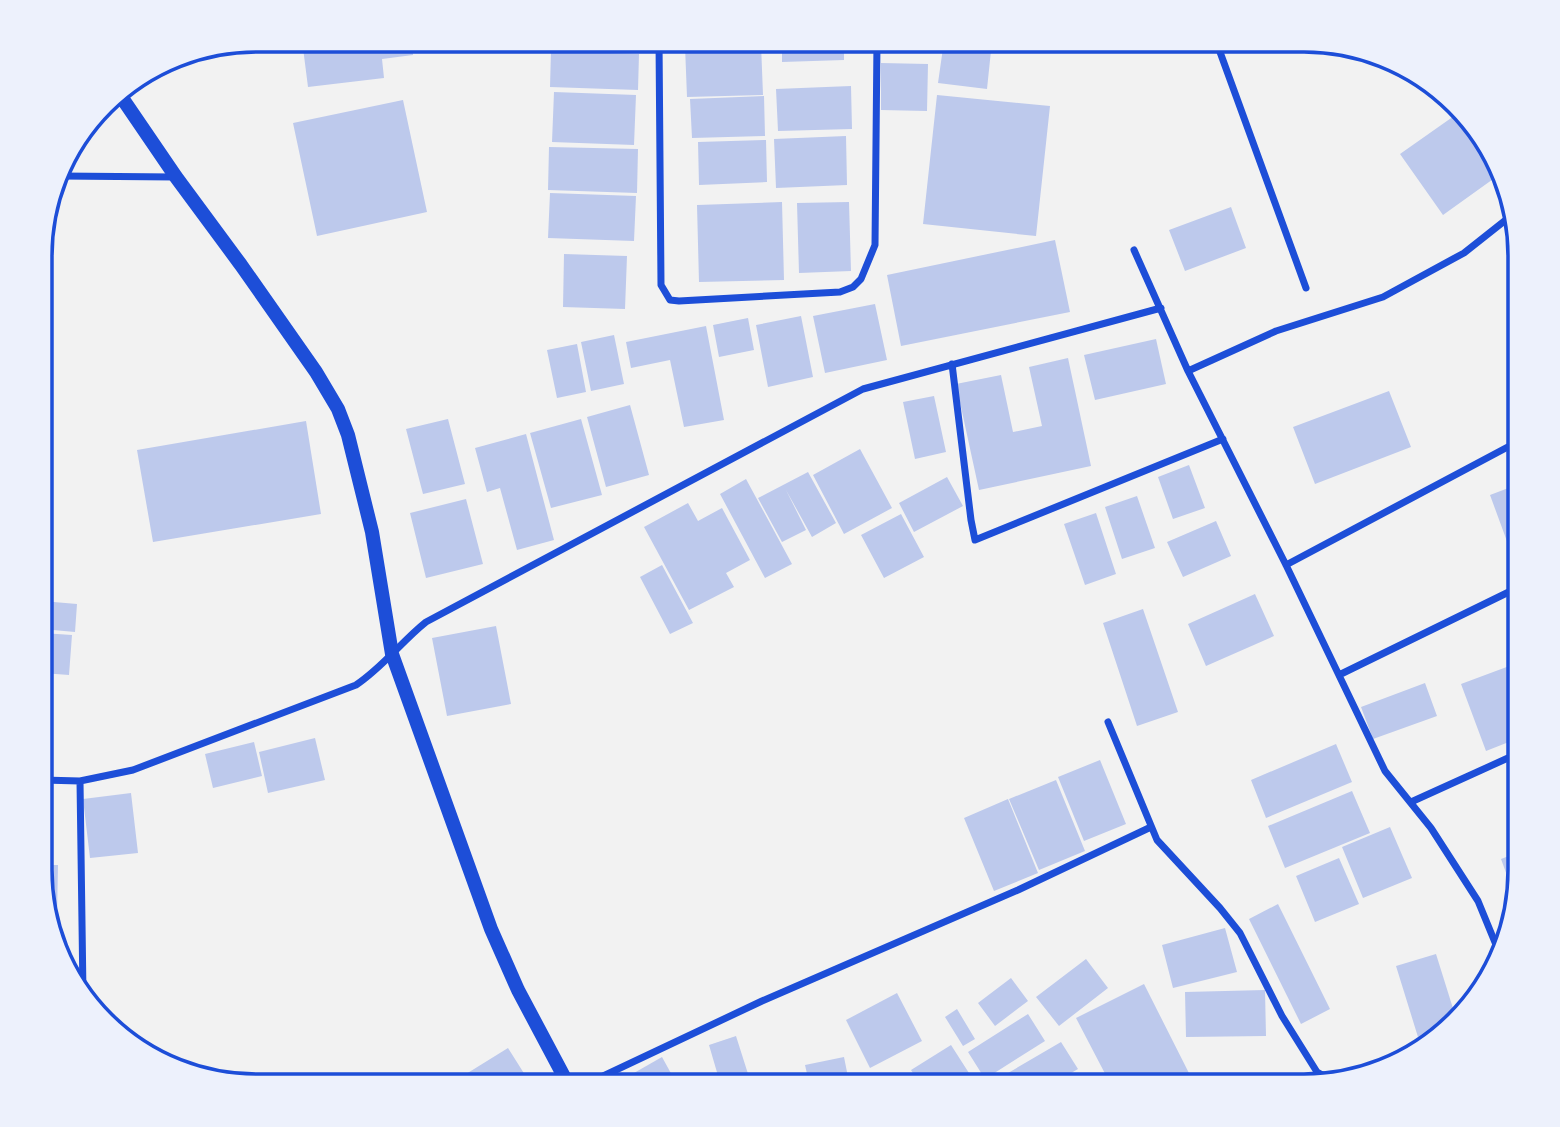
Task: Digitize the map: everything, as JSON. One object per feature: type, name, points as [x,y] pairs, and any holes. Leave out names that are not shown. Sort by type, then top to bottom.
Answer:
[{"type":"main road","points":[[124,101],[316,372],[338,409],[348,435],[372,532],[392,654],[491,929],[524,1002],[563,1074]]},
{"type":"street","points":[[659,52],[661,285],[670,300],[678,301],[840,292],[853,287],[861,279],[876,245],[877,53]]},
{"type":"street","points":[[1220,53],[1306,288]]},
{"type":"street","points":[[69,176],[176,177]]},
{"type":"street","points":[[1188,371],[1276,331],[1383,297],[1464,253],[1504,221]]},
{"type":"street","points":[[1134,250],[1188,371],[1286,565],[1385,771],[1431,828],[1478,901],[1495,942]]},
{"type":"street","points":[[53,780],[80,781],[134,770],[356,685],[376,671],[404,640],[426,622],[863,389],[1161,308]]},
{"type":"street","points":[[952,364],[975,540],[1223,439]]},
{"type":"street","points":[[1286,565],[1507,447]]},
{"type":"street","points":[[1339,675],[1507,593]]},
{"type":"street","points":[[1108,722],[1157,840],[1240,933],[1282,1016],[1320,1074]]},
{"type":"street","points":[[1410,802],[1507,758]]},
{"type":"street","points":[[80,781],[83,976]]},
{"type":"street","points":[[607,1074],[762,1001],[1018,890],[1151,827]]},
{"type":"building","points":[[304,52],[413,52],[413,55],[382,59],[384,78],[308,87]]},
{"type":"building","points":[[551,52],[639,54],[638,90],[550,87]]},
{"type":"building","points":[[685,52],[761,52],[763,95],[687,97]]},
{"type":"building","points":[[782,52],[844,53],[844,60],[782,62]]},
{"type":"building","points":[[942,53],[991,53],[987,89],[938,83]]},
{"type":"building","points":[[881,63],[928,64],[927,111],[881,110]]},
{"type":"building","points":[[851,86],[852,129],[778,131],[776,89]]},
{"type":"building","points":[[554,92],[636,95],[634,145],[552,142]]},
{"type":"building","points":[[937,95],[1050,106],[1036,236],[923,224]]},
{"type":"building","points":[[764,96],[765,136],[692,138],[690,99]]},
{"type":"building","points":[[403,100],[427,212],[317,236],[293,123]]},
{"type":"building","points":[[1452,117],[1475,147],[1492,180],[1443,215],[1400,154]]},
{"type":"building","points":[[846,136],[847,185],[776,188],[774,139]]},
{"type":"building","points":[[766,140],[767,182],[699,185],[698,142]]},
{"type":"building","points":[[549,147],[638,149],[637,193],[548,190]]},
{"type":"building","points":[[550,193],[636,196],[634,241],[548,238]]},
{"type":"building","points":[[782,202],[784,280],[699,282],[697,205]]},
{"type":"building","points":[[849,202],[851,271],[799,273],[797,203]]},
{"type":"building","points":[[1231,207],[1246,248],[1185,271],[1169,230]]},
{"type":"building","points":[[1055,240],[1070,312],[901,346],[887,275]]},
{"type":"building","points":[[564,254],[627,256],[625,309],[563,307]]},
{"type":"building","points":[[875,304],[887,360],[825,373],[813,316]]},
{"type":"building","points":[[801,316],[813,377],[768,387],[756,325]]},
{"type":"building","points":[[748,318],[754,350],[719,357],[713,325]]},
{"type":"building","points":[[706,326],[724,420],[684,427],[670,360],[631,368],[626,342]]},
{"type":"building","points":[[614,335],[624,384],[591,391],[581,342]]},
{"type":"building","points":[[1156,339],[1166,384],[1095,400],[1084,355]]},
{"type":"building","points":[[577,344],[586,392],[557,398],[547,350]]},
{"type":"building","points":[[1068,358],[1091,466],[979,490],[956,384],[1001,375],[1013,432],[1042,426],[1029,367]]},
{"type":"building","points":[[1389,391],[1411,447],[1315,484],[1293,427]]},
{"type":"building","points":[[934,396],[946,452],[915,459],[903,402]]},
{"type":"building","points":[[630,405],[649,475],[606,487],[587,417]]},
{"type":"building","points":[[448,419],[465,484],[423,494],[406,429]]},
{"type":"building","points":[[581,419],[602,495],[551,508],[530,433]]},
{"type":"building","points":[[306,421],[321,514],[153,542],[137,450]]},
{"type":"building","points":[[526,434],[554,540],[517,550],[500,488],[487,492],[475,448]]},
{"type":"building","points":[[860,449],[892,508],[844,534],[813,475]]},
{"type":"building","points":[[1189,465],[1205,508],[1173,519],[1158,477]]},
{"type":"building","points":[[808,472],[836,523],[812,537],[786,490],[806,530],[782,542],[758,498]]},
{"type":"building","points":[[947,477],[963,506],[914,532],[899,503]]},
{"type":"building","points":[[746,479],[792,564],[765,578],[720,494]]},
{"type":"building","points":[[1507,489],[1507,541],[1490,495]]},
{"type":"building","points":[[1137,496],[1155,548],[1122,559],[1105,507]]},
{"type":"building","points":[[466,499],[483,564],[426,578],[410,513]]},
{"type":"building","points":[[688,503],[698,521],[722,508],[750,560],[726,573],[734,587],[689,610],[644,527]]},
{"type":"building","points":[[1096,513],[1116,574],[1085,585],[1064,524]]},
{"type":"building","points":[[901,514],[924,557],[884,578],[861,535]]},
{"type":"building","points":[[1216,521],[1231,556],[1183,577],[1167,542]]},
{"type":"building","points":[[662,565],[693,623],[670,634],[640,577]]},
{"type":"building","points":[[1255,594],[1274,636],[1206,666],[1188,624]]},
{"type":"building","points":[[53,602],[77,604],[75,632],[53,630]]},
{"type":"building","points":[[1143,609],[1178,712],[1137,726],[1103,623]]},
{"type":"building","points":[[496,626],[511,704],[447,716],[432,638]]},
{"type":"building","points":[[53,634],[72,635],[69,675],[53,674]]},
{"type":"building","points":[[1507,667],[1507,743],[1486,751],[1461,684]]},
{"type":"building","points":[[1425,683],[1437,716],[1373,739],[1361,707]]},
{"type":"building","points":[[315,738],[325,780],[268,793],[259,752]]},
{"type":"building","points":[[254,742],[262,776],[213,788],[205,754]]},
{"type":"building","points":[[1336,744],[1352,782],[1266,818],[1251,780]]},
{"type":"building","points":[[1100,760],[1126,824],[1084,841],[1058,777]]},
{"type":"building","points":[[1056,780],[1085,851],[1039,870],[1009,799]]},
{"type":"building","points":[[1352,791],[1370,833],[1285,868],[1268,826]]},
{"type":"building","points":[[131,793],[138,853],[90,858],[83,799]]},
{"type":"building","points":[[1008,799],[1038,873],[994,891],[964,818]]},
{"type":"building","points":[[1390,827],[1412,878],[1363,898],[1342,847]]},
{"type":"building","points":[[1507,857],[1507,875],[1501,859]]},
{"type":"building","points":[[1339,858],[1359,904],[1315,922],[1296,876]]},
{"type":"building","points":[[53,865],[58,865],[57,913]]},
{"type":"building","points":[[1278,904],[1330,1009],[1301,1024],[1249,919]]},
{"type":"building","points":[[1225,928],[1237,972],[1173,988],[1162,945]]},
{"type":"building","points":[[1436,954],[1453,1009],[1422,1036],[1418,1037],[1396,966]]},
{"type":"building","points":[[1086,959],[1108,988],[1059,1026],[1036,997]]},
{"type":"building","points":[[1011,978],[1028,1001],[995,1026],[978,1003]]},
{"type":"building","points":[[1144,984],[1189,1074],[1105,1074],[1076,1018]]},
{"type":"building","points":[[1265,990],[1266,1036],[1186,1037],[1185,992]]},
{"type":"building","points":[[897,993],[922,1041],[870,1068],[846,1020]]},
{"type":"building","points":[[957,1009],[975,1039],[963,1046],[945,1017]]},
{"type":"building","points":[[1028,1014],[1045,1041],[993,1074],[982,1074],[968,1052]]},
{"type":"building","points":[[736,1036],[748,1074],[717,1074],[709,1045]]},
{"type":"building","points":[[1061,1042],[1078,1069],[1069,1074],[1006,1074]]},
{"type":"building","points":[[951,1045],[970,1074],[914,1074],[911,1070]]},
{"type":"building","points":[[508,1048],[524,1074],[466,1074]]},
{"type":"building","points":[[662,1057],[671,1074],[635,1074]]},
{"type":"building","points":[[844,1057],[847,1074],[807,1074],[805,1065]]}]
